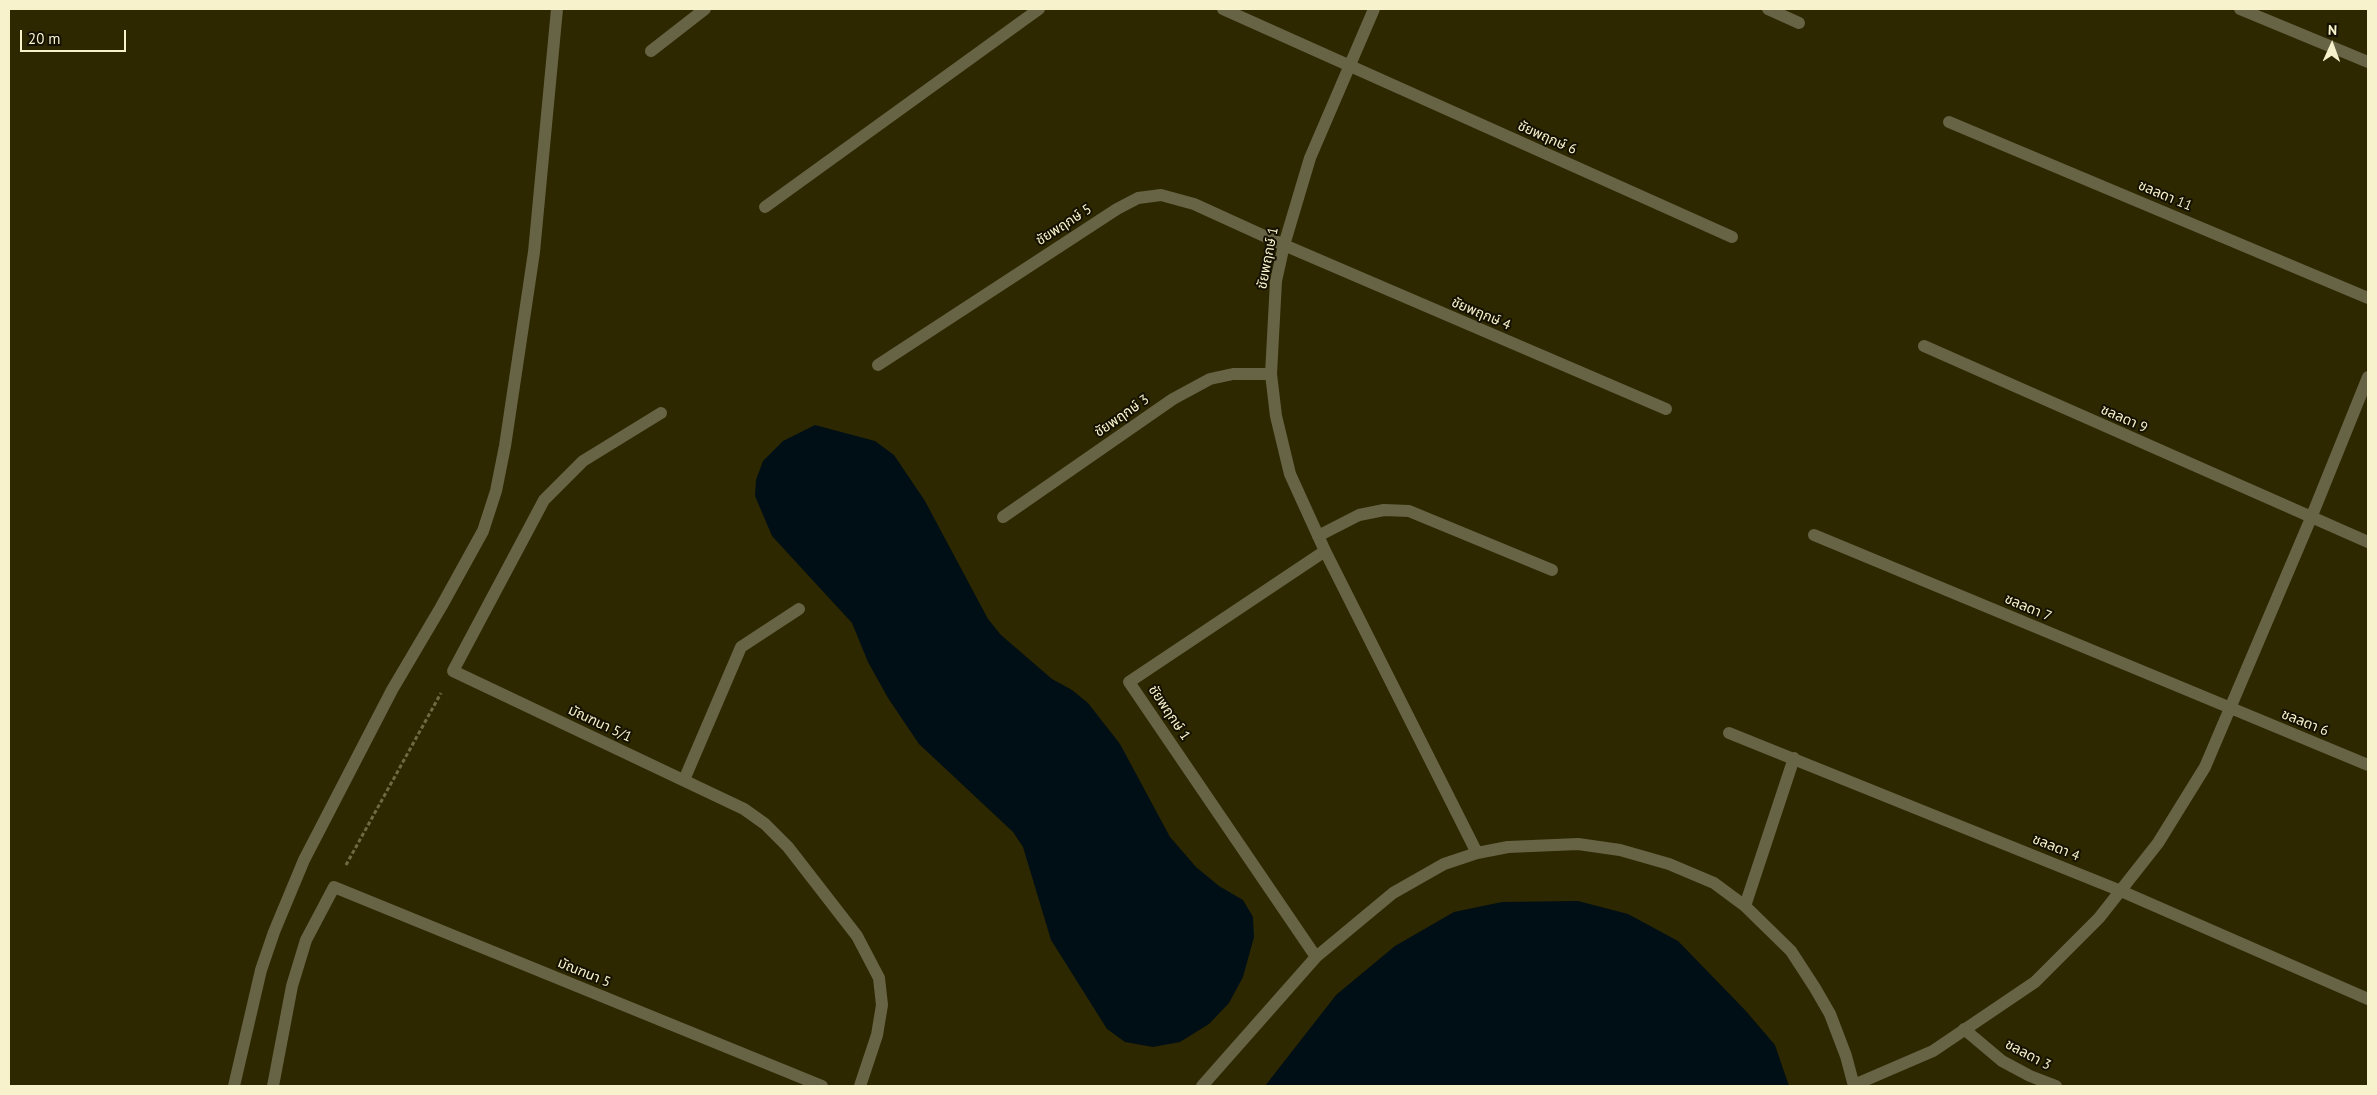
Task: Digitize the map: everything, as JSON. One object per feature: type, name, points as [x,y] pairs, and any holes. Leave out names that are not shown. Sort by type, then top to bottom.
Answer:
[{"type":"street","points":[[234,1086],[261,970],[274,932],[304,860],[392,690],[483,531],[496,491],[505,446],[534,252],[558,9]]},
{"type":"street","points":[[651,51],[704,9]]},
{"type":"street","points":[[765,207],[1039,9]]},
{"type":"street","name":"ชัยพฤกษ์ 6","points":[[1223,9],[1732,237]]},
{"type":"street","name":"ชัยพฤกษ์ 1","points":[[1374,9],[1310,158],[1284,245],[1276,281],[1272,374],[1276,416],[1290,474],[1318,536],[1477,853]]},
{"type":"street","points":[[1768,9],[1799,23]]},
{"type":"street","points":[[2240,9],[2368,62]]},
{"type":"street","name":"ชลลดา 11","points":[[1949,122],[2368,298]]},
{"type":"street","name":"ชัยพฤกษ์ 5","points":[[878,365],[1117,209],[1138,198],[1161,195],[1194,204],[1284,245]]},
{"type":"street","name":"ชัยพฤกษ์ 4","points":[[1284,245],[1666,409]]},
{"type":"street","name":"ชลลดา 9","points":[[1924,346],[2368,542]]},
{"type":"street","name":"ชัยพฤกษ์ 3","points":[[1003,517],[1173,399],[1210,379],[1233,374],[1272,374]]},
{"type":"street","points":[[1202,1086],[1316,957],[1393,893],[1444,864],[1477,853],[1508,847],[1578,844],[1620,850],[1669,864],[1714,883],[1745,906],[1791,951],[1830,1014],[1846,1056],[1854,1086],[1934,1051],[2035,982],[2098,918],[2158,843],[2205,767],[2311,518],[2368,377]]},
{"type":"street","points":[[453,671],[544,500],[583,461],[661,413]]},
{"type":"street","points":[[1318,536],[1359,515],[1384,510],[1409,511],[1552,570]]},
{"type":"street","name":"ชลลดา 7","points":[[1814,535],[2230,708]]},
{"type":"street","name":"ชัยพฤกษ์ 1","points":[[1316,957],[1130,682],[1325,551]]},
{"type":"street","points":[[684,780],[741,647],[799,609]]},
{"type":"street","name":"มัณฑนา 5/1","points":[[453,671],[744,809],[765,824],[788,847],[857,936],[879,978],[882,1005],[877,1035],[860,1086]]},
{"type":"street","name":"ชลลดา 6","points":[[2230,708],[2368,765]]},
{"type":"street","name":"ชลลดา 4","points":[[1729,733],[2121,891],[2368,1000]]},
{"type":"street","points":[[1745,906],[1794,758]]},
{"type":"street","points":[[273,1086],[295,977],[306,940],[334,888]]},
{"type":"street","name":"มัณฑนา 5","points":[[334,888],[822,1086]]},
{"type":"street","name":"ชลลดา 3","points":[[1964,1029],[2002,1061],[2030,1076],[2056,1086]]},
{"type":"path","points":[[334,888],[453,671]]},
{"type":"shaded area","points":[[815,425],[875,441],[894,455],[925,501],[988,619],[1001,635],[1052,679],[1072,690],[1088,703],[1120,744],[1170,837],[1196,867],[1219,886],[1243,900],[1253,917],[1254,937],[1243,977],[1229,1003],[1209,1024],[1180,1042],[1153,1047],[1125,1042],[1107,1029],[1051,940],[1023,847],[1013,832],[919,744],[888,698],[868,662],[852,623],[772,536],[755,496],[756,480],[763,461],[783,441]]},
{"type":"shaded area","points":[[1578,901],[1628,914],[1678,941],[1745,1010],[1775,1045],[1789,1086],[1265,1086],[1336,995],[1395,946],[1454,912],[1502,902]]}]
